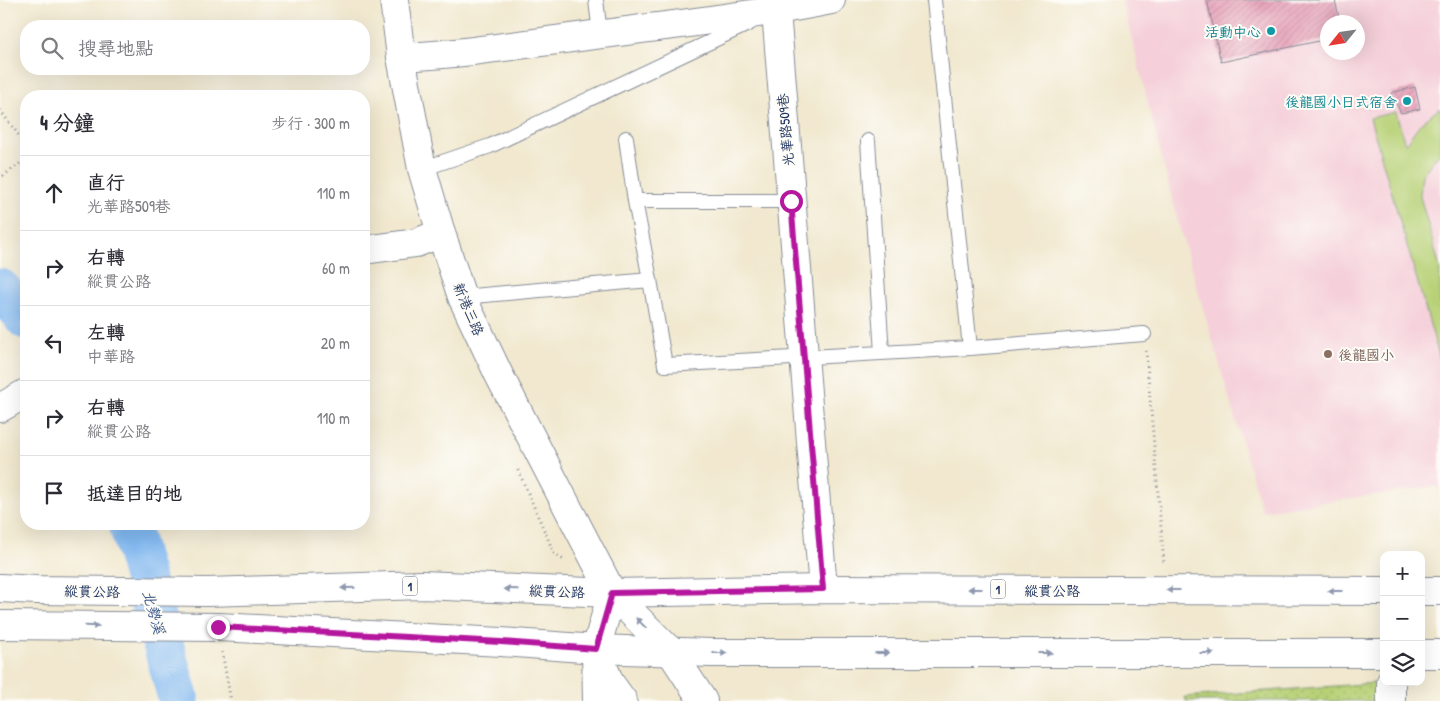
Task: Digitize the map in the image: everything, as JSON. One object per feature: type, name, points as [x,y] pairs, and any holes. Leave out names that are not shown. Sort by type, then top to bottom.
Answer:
[{"type":"main road","name":"新港三路","points":[[394,0],[401,57],[422,169],[462,297],[499,375],[612,593],[671,652],[703,701]]},
{"type":"main road","points":[[401,57],[440,55],[600,34],[774,6],[831,0]]},
{"type":"main road","name":"光華路509巷","points":[[774,6],[823,589]]},
{"type":"main road","points":[[370,249],[416,243],[441,233]]},
{"type":"main road","points":[[0,408],[20,396]]},
{"type":"main road","name":"縱貫公路","points":[[0,588],[208,592],[422,585],[612,593],[823,589],[1380,591]]},
{"type":"main road","points":[[1425,591],[1440,591]]},
{"type":"main road","points":[[596,701],[596,649],[612,593]]},
{"type":"main road","points":[[0,625],[218,627],[671,652],[1380,653]]},
{"type":"main road","points":[[596,649],[610,683],[623,701]]},
{"type":"main road","points":[[1425,654],[1440,654]]},
{"type":"main road","points":[[1390,686],[1391,701]]},
{"type":"lane","points":[[596,0],[600,34]]},
{"type":"lane","points":[[934,0],[970,348]]},
{"type":"lane","points":[[422,169],[490,146],[774,6]]},
{"type":"lane","points":[[626,138],[634,200],[665,365],[970,348],[1144,334]]},
{"type":"lane","points":[[868,142],[882,353]]},
{"type":"lane","points":[[634,200],[791,201]]},
{"type":"lane","points":[[462,297],[650,280]]},
{"type":"path","points":[[0,110],[20,137]]},
{"type":"path","points":[[3,176],[20,163]]},
{"type":"path","points":[[1144,334],[1164,564]]},
{"type":"path","points":[[218,627],[231,701]]},
{"type":"shaded area","name":"後龍國小","points":[[1122,0],[1440,0],[1440,492],[1437,486],[1262,511],[1178,222]]},
{"type":"green space","points":[[1440,108],[1440,152],[1422,175],[1420,196],[1440,268],[1440,359],[1370,118],[1396,112],[1405,144],[1419,125]]},
{"type":"green space","points":[[1376,683],[1377,701],[1186,701],[1185,697]]},
{"type":"building","name":"活動中心","points":[[1207,0],[1335,0],[1338,15],[1320,15],[1320,41],[1221,62]]},
{"type":"building","name":"後龍國小日式宿舍","points":[[1415,87],[1420,109],[1401,113],[1391,93]]},
{"type":"waterway","name":"北勢溪","points":[[0,289],[20,312]]},
{"type":"waterway","name":"北勢溪","points":[[131,530],[179,701]]},
{"type":"place","name":"活動中心","points":[[1271,31]]},
{"type":"place","name":"後龍國小日式宿舍","points":[[1407,101]]},
{"type":"place","name":"後龍國小","points":[[1328,354]]},
{"type":"route","points":[[218,627],[596,649],[612,593],[823,589],[791,201]]}]
